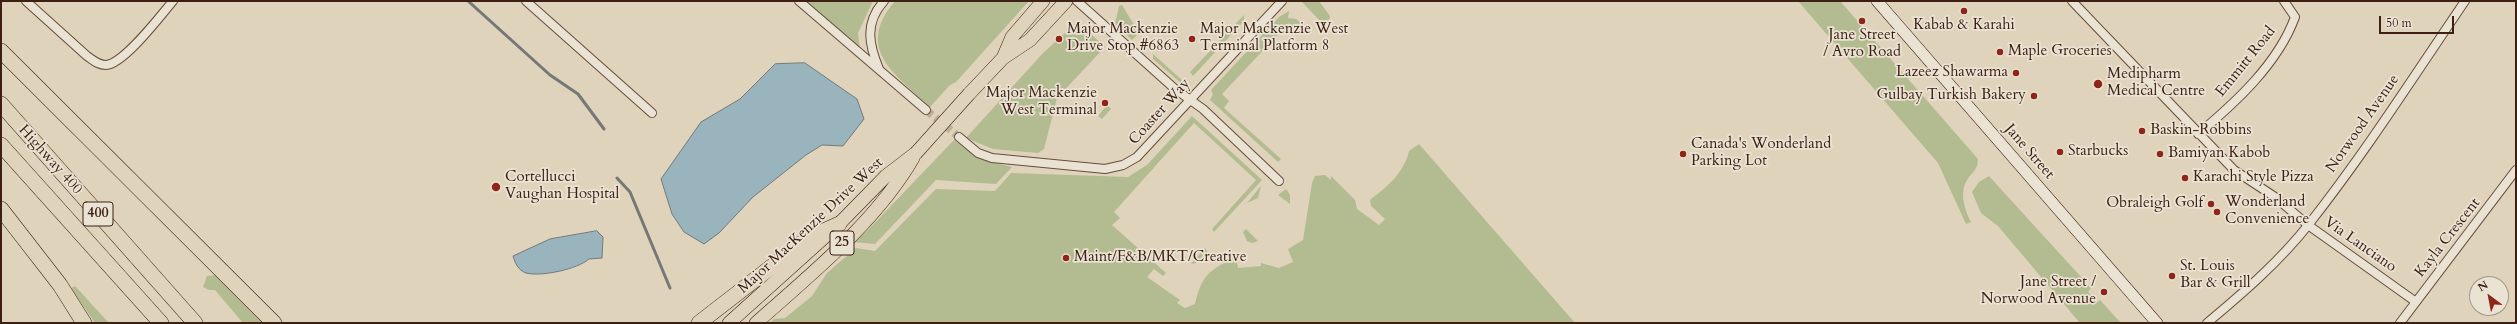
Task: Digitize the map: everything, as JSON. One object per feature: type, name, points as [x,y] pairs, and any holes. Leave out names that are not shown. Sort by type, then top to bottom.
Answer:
[{"type":"highway","points":[[1,51],[274,323]]},
{"type":"highway","name":"Highway 400","points":[[1,104],[195,323]]},
{"type":"highway","name":"Highway 400","points":[[1,145],[161,323]]},
{"type":"highway","points":[[1,209],[60,285],[84,323]]},
{"type":"highway","points":[[699,323],[810,237],[839,224]]},
{"type":"main road","name":"Major MacKenzie Drive West","points":[[1003,58],[1012,37],[1043,1]]},
{"type":"main road","name":"Major MacKenzie Drive West","points":[[729,323],[839,224],[886,176],[916,153],[1003,58],[1030,40],[1066,1]]},
{"type":"main road","name":"Jane Street","points":[[1876,1],[2157,323]]},
{"type":"main road","name":"Major MacKenzie Drive West","points":[[756,323],[810,276],[869,216],[899,183],[916,153]]},
{"type":"street","points":[[26,1],[87,56],[97,63],[107,65],[121,60],[173,1]]},
{"type":"street","points":[[526,1],[652,113]]},
{"type":"street","points":[[799,1],[926,110]]},
{"type":"street","points":[[880,70],[870,48],[871,26],[879,6],[884,1]]},
{"type":"street","points":[[1077,1],[1188,100],[1203,109],[1279,181]]},
{"type":"street","name":"Coaster Way","points":[[959,137],[978,152],[992,158],[1105,169],[1123,165],[1137,157],[1188,100],[1282,1]]},
{"type":"street","name":"Via Lanciano","points":[[2072,1],[2234,170],[2275,197],[2308,225],[2416,302]]},
{"type":"street","name":"Emmitt Road","points":[[2198,134],[2231,104],[2270,61],[2290,30],[2295,17],[2284,1]]},
{"type":"street","name":"Norwood Avenue","points":[[2207,323],[2242,294],[2308,225],[2352,167],[2465,1]]},
{"type":"street","name":"Kayla Crescent","points":[[2400,323],[2516,170]]},
{"type":"green space","points":[[804,1],[873,1],[858,33],[860,50]]},
{"type":"green space","points":[[895,1],[1029,1],[956,82],[950,85],[930,107],[893,72],[884,60],[879,47],[878,33],[883,18]]},
{"type":"green space","points":[[1301,1],[1319,1],[1330,16],[1328,23],[1324,25]]},
{"type":"green space","points":[[1798,1],[1840,1],[1978,159],[1976,168],[1967,180],[1963,190],[1965,207],[1971,222],[1966,224],[1938,163]]},
{"type":"green space","points":[[1122,5],[1139,33],[1132,40],[1115,24],[1119,6]]},
{"type":"green space","points":[[1289,11],[1288,18],[1296,19],[1301,23],[1295,29],[1289,23],[1222,94],[1229,101],[1224,108],[1281,159],[1278,162],[1210,100],[1213,94],[1211,90],[1279,17]]},
{"type":"green space","points":[[1244,15],[1244,21],[1193,76],[1190,72]]},
{"type":"green space","points":[[1075,24],[1080,24],[1105,47],[1057,98],[1044,149],[1038,153],[993,149],[966,138],[1043,53]]},
{"type":"green space","points":[[1153,54],[1183,81],[1181,83],[1153,59]]},
{"type":"green space","points":[[1107,105],[1111,109],[1102,119],[1098,116]]},
{"type":"green space","points":[[1192,116],[1262,180],[1214,232],[1212,229],[1256,180],[1194,123],[1114,212],[1120,218],[1112,225],[1166,273],[1163,276],[1154,269],[1147,277],[1180,300],[1177,303],[1185,308],[1195,304],[1204,279],[1208,274],[1236,257],[1238,268],[1261,266],[1261,263],[1279,268],[1293,262],[1288,249],[1303,240],[1312,183],[1315,176],[1325,175],[1331,180],[1331,176],[1355,200],[1357,209],[1379,225],[1385,219],[1371,206],[1370,200],[1394,179],[1407,159],[1409,151],[1419,144],[1575,323],[770,323],[774,319],[785,318],[812,296],[827,273],[856,248],[875,251],[936,189],[995,191],[1011,173],[1128,177],[1147,165]]},
{"type":"green space","points":[[954,140],[980,159],[1012,167],[996,184],[936,180],[875,244],[853,242],[866,232]]},
{"type":"green space","points":[[1989,176],[2091,288],[2088,292],[2098,302],[2100,300],[2121,323],[2080,323],[1998,226],[1981,213],[1972,192],[1979,182]]},
{"type":"green space","points":[[1261,186],[1258,198],[1247,203]]},
{"type":"green space","points":[[1286,189],[1290,195],[1290,204],[1278,195]]},
{"type":"green space","points":[[1246,229],[1258,241],[1252,243],[1247,241],[1243,232]]},
{"type":"green space","points":[[1205,248],[1207,251],[1203,258],[1197,263],[1191,264]]},
{"type":"green space","points":[[215,275],[264,323],[243,323],[215,290],[209,290],[203,287],[207,276]]},
{"type":"green space","points":[[75,286],[109,323],[95,323],[71,288]]},
{"type":"water","points":[[805,63],[857,99],[864,119],[843,146],[822,145],[806,155],[753,197],[719,233],[704,244],[684,232],[672,214],[661,179],[701,122],[740,99],[775,64]]},
{"type":"water","points":[[597,231],[603,237],[602,258],[589,259],[584,263],[568,269],[541,274],[526,273],[517,266],[513,256],[550,239]]},
{"type":"waterway","points":[[468,1],[550,75],[578,94],[604,129]]},
{"type":"waterway","points":[[617,178],[630,192],[670,288]]},
{"type":"tunnel","points":[[926,110],[959,137]]},
{"type":"place","name":"Kabab & Karahi","points":[[1964,11]]},
{"type":"place","name":"Jane Street / Avro Road","points":[[1862,21]]},
{"type":"place","name":"Major Mackenzie Drive Stop #6863","points":[[1059,39]]},
{"type":"place","name":"Major Mackenzie West Terminal Platform 8","points":[[1192,39]]},
{"type":"place","name":"Maple Groceries","points":[[2000,52]]},
{"type":"place","name":"Lazeez Shawarma","points":[[2016,73]]},
{"type":"place","name":"Medipharm Medical Centre","points":[[2098,84]]},
{"type":"place","name":"Gulbay Turkish Bakery","points":[[2034,96]]},
{"type":"place","name":"Major Mackenzie West Terminal","points":[[1105,103]]},
{"type":"place","name":"Baskin-Robbins","points":[[2142,131]]},
{"type":"place","name":"Starbucks","points":[[2060,152]]},
{"type":"place","name":"Canada's Wonderland Parking Lot","points":[[1683,154]]},
{"type":"place","name":"Bamiyan Kabob","points":[[2160,154]]},
{"type":"place","name":"Karachi Style Pizza","points":[[2185,178]]},
{"type":"place","name":"Cortellucci Vaughan Hospital","points":[[496,187]]},
{"type":"place","name":"Obraleigh Golf","points":[[2211,204]]},
{"type":"place","name":"Wonderland Convenience","points":[[2217,212]]},
{"type":"place","name":"Maint/F&B/MKT/Creative","points":[[1066,258]]},
{"type":"place","name":"St. Louis Bar & Grill","points":[[2172,276]]},
{"type":"place","name":"Jane Street / Norwood Avenue","points":[[2104,292]]}]
